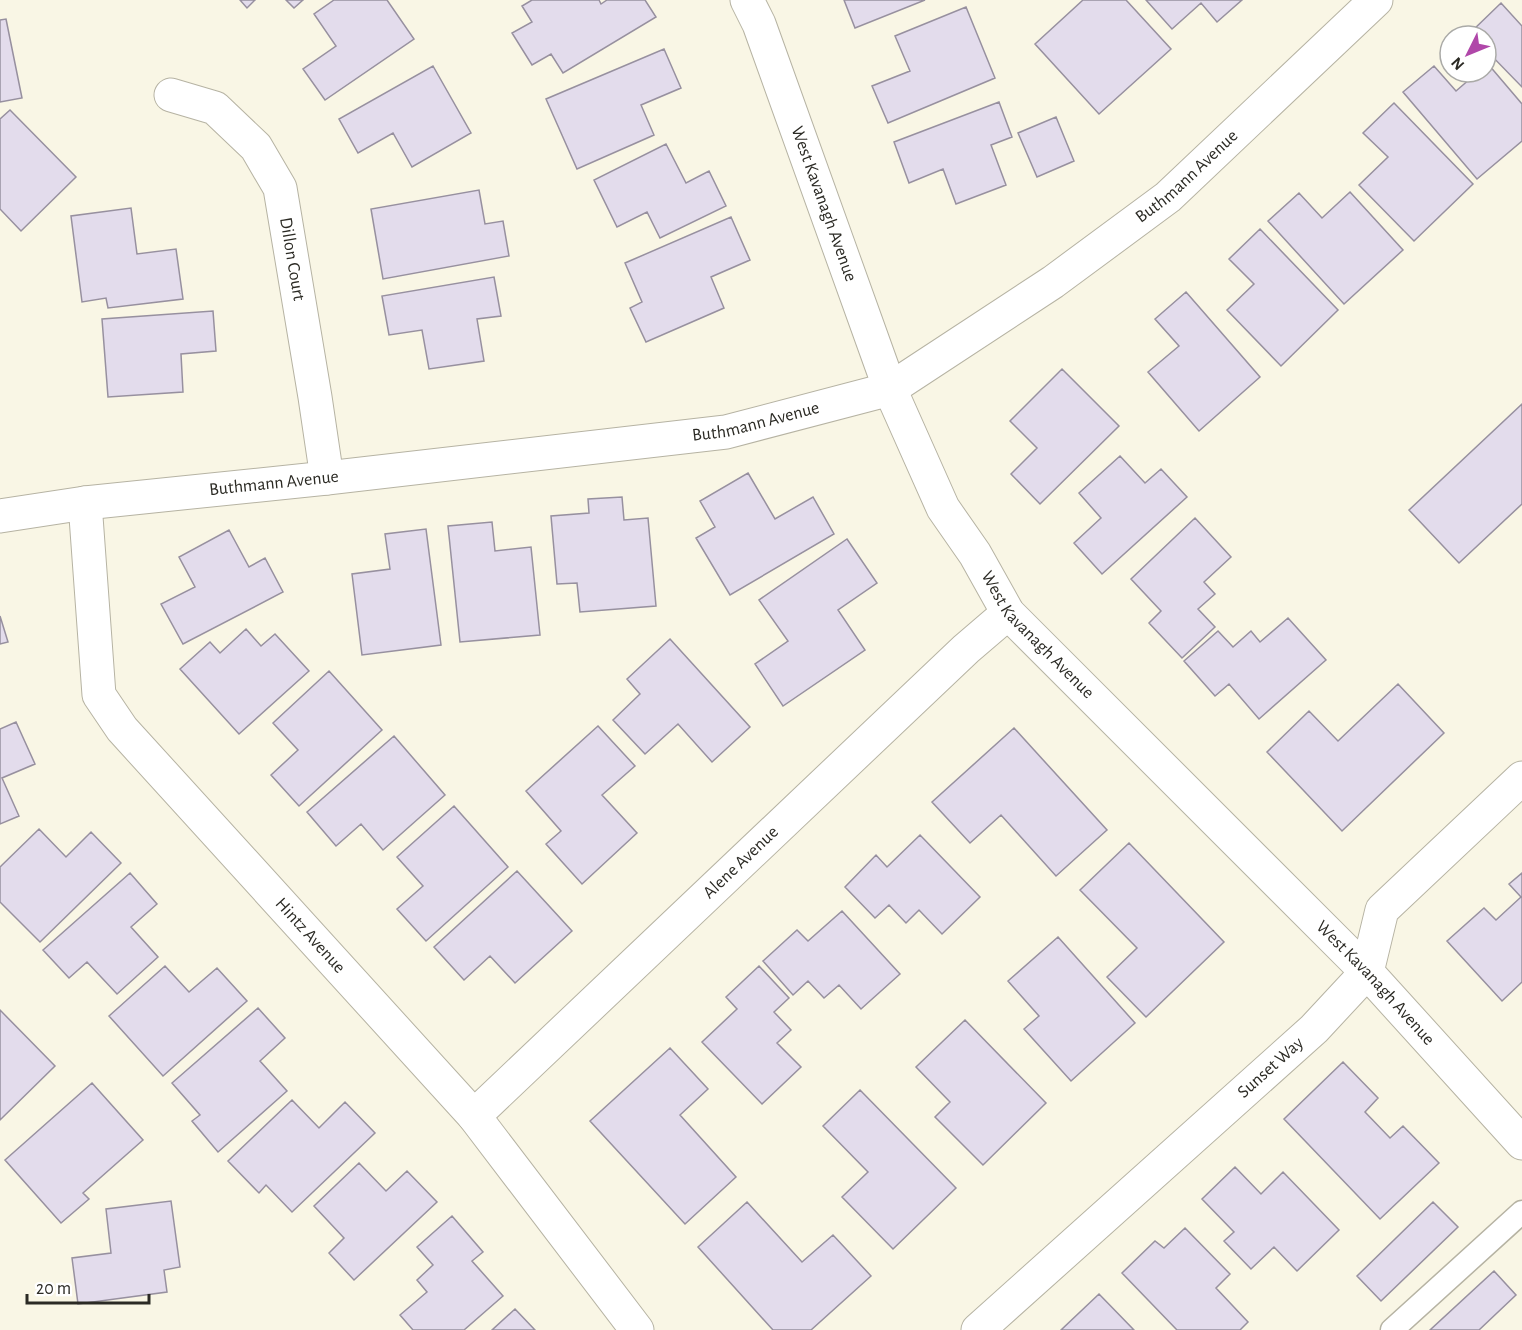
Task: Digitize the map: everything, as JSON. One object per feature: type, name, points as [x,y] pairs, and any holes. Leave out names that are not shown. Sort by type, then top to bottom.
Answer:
[{"type":"street","name":"West Kavanagh Avenue","points":[[747,0],[759,24],[890,389],[943,508],[975,554],[1008,613],[1367,972],[1522,1143]]},
{"type":"street","name":"Buthmann Avenue","points":[[0,516],[84,503],[327,478],[726,432],[890,389],[1053,282],[1168,197],[1376,0]]},
{"type":"street","name":"Dillon Court","points":[[171,95],[215,108],[256,147],[280,188],[327,478]]},
{"type":"street","name":"Hintz Avenue","points":[[84,503],[99,695],[122,729],[474,1116],[638,1330]]},
{"type":"street","name":"Alene Avenue","points":[[474,1116],[966,649],[1008,613]]},
{"type":"street","name":"Sunset Way","points":[[978,1330],[1314,1029],[1367,972],[1382,910],[1522,778]]},
{"type":"lane","points":[[1392,1330],[1522,1212]]},
{"type":"building","points":[[240,0],[255,0],[247,8]]},
{"type":"building","points":[[286,0],[303,0],[294,8]]},
{"type":"building","points":[[334,0],[387,0],[414,39],[325,100],[303,69],[336,46],[314,14]]},
{"type":"building","points":[[532,0],[599,0],[601,4],[607,0],[645,0],[656,17],[563,73],[551,54],[532,65],[512,33],[532,22],[522,6]]},
{"type":"building","points":[[844,0],[925,0],[855,28]]},
{"type":"building","points":[[1083,0],[1126,0],[1171,49],[1099,114],[1035,44]]},
{"type":"building","points":[[1146,0],[1242,0],[1217,22],[1201,3],[1172,29]]},
{"type":"building","points":[[1501,3],[1522,26],[1522,87],[1498,62],[1498,24],[1479,24]]},
{"type":"building","points":[[966,7],[995,78],[888,123],[872,86],[910,71],[895,36]]},
{"type":"building","points":[[6,19],[22,98],[0,102],[0,20]]},
{"type":"building","points":[[664,49],[681,88],[641,105],[654,135],[577,169],[546,99]]},
{"type":"building","points":[[433,66],[471,133],[412,167],[393,133],[358,153],[339,119]]},
{"type":"building","points":[[1434,66],[1438,71],[1438,84],[1450,84],[1456,91],[1464,84],[1498,84],[1498,76],[1522,104],[1522,141],[1477,179],[1403,92]]},
{"type":"building","points":[[999,102],[1012,137],[991,145],[1006,185],[956,204],[943,169],[909,183],[894,142]]},
{"type":"building","points":[[1394,103],[1473,184],[1414,241],[1359,185],[1388,157],[1363,133]]},
{"type":"building","points":[[10,110],[76,177],[21,231],[0,209],[0,119]]},
{"type":"building","points":[[1056,117],[1074,161],[1037,177],[1018,133]]},
{"type":"building","points":[[666,144],[686,183],[709,171],[726,206],[660,238],[647,212],[617,227],[594,180]]},
{"type":"building","points":[[479,190],[485,224],[503,221],[509,256],[383,279],[371,209]]},
{"type":"building","points":[[1350,192],[1403,250],[1344,304],[1268,221],[1299,193],[1322,218]]},
{"type":"building","points":[[131,208],[137,254],[176,249],[183,299],[108,308],[106,298],[82,302],[71,216]]},
{"type":"building","points":[[731,217],[750,260],[711,277],[724,308],[646,342],[630,308],[642,302],[625,263]]},
{"type":"building","points":[[1260,229],[1338,310],[1281,366],[1227,310],[1254,284],[1229,259]]},
{"type":"building","points":[[494,277],[501,316],[477,319],[484,361],[429,369],[422,330],[389,335],[382,296]]},
{"type":"building","points":[[1186,292],[1260,377],[1199,431],[1148,372],[1179,346],[1155,319]]},
{"type":"building","points":[[213,311],[216,351],[181,354],[183,392],[108,397],[102,319]]},
{"type":"building","points":[[1062,369],[1119,426],[1040,504],[1011,474],[1037,448],[1010,421]]},
{"type":"building","points":[[1522,404],[1522,504],[1459,563],[1409,510]]},
{"type":"building","points":[[1120,456],[1145,483],[1161,469],[1187,497],[1102,574],[1074,543],[1101,518],[1079,493]]},
{"type":"building","points":[[748,473],[775,519],[813,497],[834,534],[730,595],[696,538],[715,527],[700,501]]},
{"type":"building","points":[[622,497],[624,520],[648,518],[656,606],[580,612],[577,583],[557,584],[551,516],[589,513],[588,499]]},
{"type":"building","points":[[1195,518],[1231,557],[1204,582],[1215,594],[1198,609],[1215,627],[1182,658],[1149,623],[1161,611],[1131,579]]},
{"type":"building","points":[[492,522],[495,551],[531,547],[540,635],[460,642],[448,526]]},
{"type":"building","points":[[426,529],[441,645],[362,655],[352,574],[390,569],[385,534]]},
{"type":"building","points":[[229,530],[249,567],[265,558],[283,592],[183,644],[161,604],[195,587],[179,557]]},
{"type":"building","points":[[847,539],[877,583],[838,610],[865,650],[783,706],[755,664],[788,641],[759,600]]},
{"type":"building","points":[[0,616],[8,642],[0,644]]},
{"type":"building","points":[[1288,618],[1326,660],[1259,719],[1229,684],[1215,696],[1184,661],[1218,631],[1233,647],[1251,631],[1260,642]]},
{"type":"building","points":[[246,629],[261,646],[275,634],[309,671],[239,734],[180,669],[210,642],[220,653]]},
{"type":"building","points":[[670,639],[750,727],[712,762],[678,724],[645,754],[613,720],[640,694],[627,679]]},
{"type":"building","points":[[329,671],[382,730],[299,806],[271,775],[298,750],[273,723]]},
{"type":"building","points":[[1398,684],[1444,733],[1342,831],[1267,752],[1309,711],[1338,741]]},
{"type":"building","points":[[16,722],[35,764],[2,778],[19,816],[0,824],[0,729]]},
{"type":"building","points":[[598,726],[635,766],[602,795],[637,833],[582,884],[546,844],[561,831],[526,791]]},
{"type":"building","points":[[1014,728],[1107,830],[1056,876],[1001,815],[970,843],[932,802]]},
{"type":"building","points":[[394,736],[445,795],[383,850],[361,824],[336,846],[307,812]]},
{"type":"building","points":[[454,806],[508,867],[426,941],[397,909],[423,886],[397,857]]},
{"type":"building","points":[[39,829],[66,857],[91,832],[121,863],[40,942],[0,902],[0,867]]},
{"type":"building","points":[[920,835],[980,897],[942,934],[919,910],[906,923],[889,905],[875,918],[845,887],[876,855],[887,867]]},
{"type":"building","points":[[1129,843],[1224,942],[1146,1017],[1107,977],[1137,948],[1080,890]]},
{"type":"building","points":[[517,871],[572,931],[515,983],[490,956],[464,980],[434,947]]},
{"type":"building","points":[[130,873],[157,904],[131,927],[158,957],[117,994],[87,962],[69,978],[43,950]]},
{"type":"building","points":[[1522,873],[1522,982],[1502,1001],[1447,941],[1484,908],[1496,920],[1521,897],[1509,884]]},
{"type":"building","points":[[842,911],[900,974],[861,1009],[839,985],[824,998],[808,981],[793,995],[763,961],[797,930],[808,941]]},
{"type":"building","points":[[1058,937],[1135,1023],[1071,1081],[1024,1029],[1039,1016],[1008,981]]},
{"type":"building","points":[[165,966],[189,992],[217,968],[247,1001],[163,1076],[109,1016]]},
{"type":"building","points":[[759,966],[789,998],[774,1012],[791,1030],[777,1043],[801,1067],[762,1104],[702,1042],[737,1009],[726,997]]},
{"type":"building","points":[[258,1008],[285,1038],[260,1061],[287,1091],[218,1152],[192,1121],[200,1115],[172,1083]]},
{"type":"building","points":[[0,1010],[55,1066],[0,1120]]},
{"type":"building","points":[[965,1020],[1046,1103],[983,1165],[935,1117],[950,1102],[916,1067]]},
{"type":"building","points":[[670,1048],[708,1089],[680,1115],[736,1177],[685,1224],[590,1121]]},
{"type":"building","points":[[1343,1062],[1378,1098],[1365,1112],[1390,1138],[1403,1126],[1439,1163],[1380,1219],[1284,1119]]},
{"type":"building","points":[[92,1083],[143,1140],[83,1193],[89,1199],[61,1223],[5,1160]]},
{"type":"building","points":[[860,1090],[956,1188],[893,1249],[842,1197],[868,1172],[823,1126]]},
{"type":"building","points":[[292,1100],[319,1128],[345,1102],[375,1133],[292,1212],[266,1185],[259,1193],[228,1161]]},
{"type":"building","points":[[359,1163],[386,1191],[407,1171],[437,1202],[354,1280],[329,1253],[344,1238],[314,1206]]},
{"type":"building","points":[[1235,1167],[1261,1194],[1283,1172],[1339,1230],[1297,1271],[1274,1247],[1251,1269],[1224,1241],[1234,1232],[1202,1199]]},
{"type":"building","points":[[171,1201],[180,1267],[164,1270],[167,1292],[78,1304],[72,1258],[111,1253],[106,1209]]},
{"type":"building","points":[[747,1202],[802,1262],[833,1235],[871,1276],[811,1330],[773,1330],[698,1247]]},
{"type":"building","points":[[1433,1202],[1458,1227],[1381,1301],[1357,1276]]},
{"type":"building","points":[[452,1216],[483,1252],[472,1261],[503,1296],[464,1330],[413,1330],[400,1315],[427,1292],[417,1280],[433,1265],[417,1247]]},
{"type":"building","points":[[1185,1228],[1230,1274],[1216,1288],[1248,1322],[1240,1330],[1177,1330],[1122,1273],[1155,1241],[1164,1248]]},
{"type":"building","points":[[1494,1271],[1516,1295],[1479,1330],[1430,1330]]},
{"type":"building","points":[[1099,1294],[1134,1330],[1061,1330]]},
{"type":"building","points":[[515,1309],[535,1330],[492,1330]]}]
